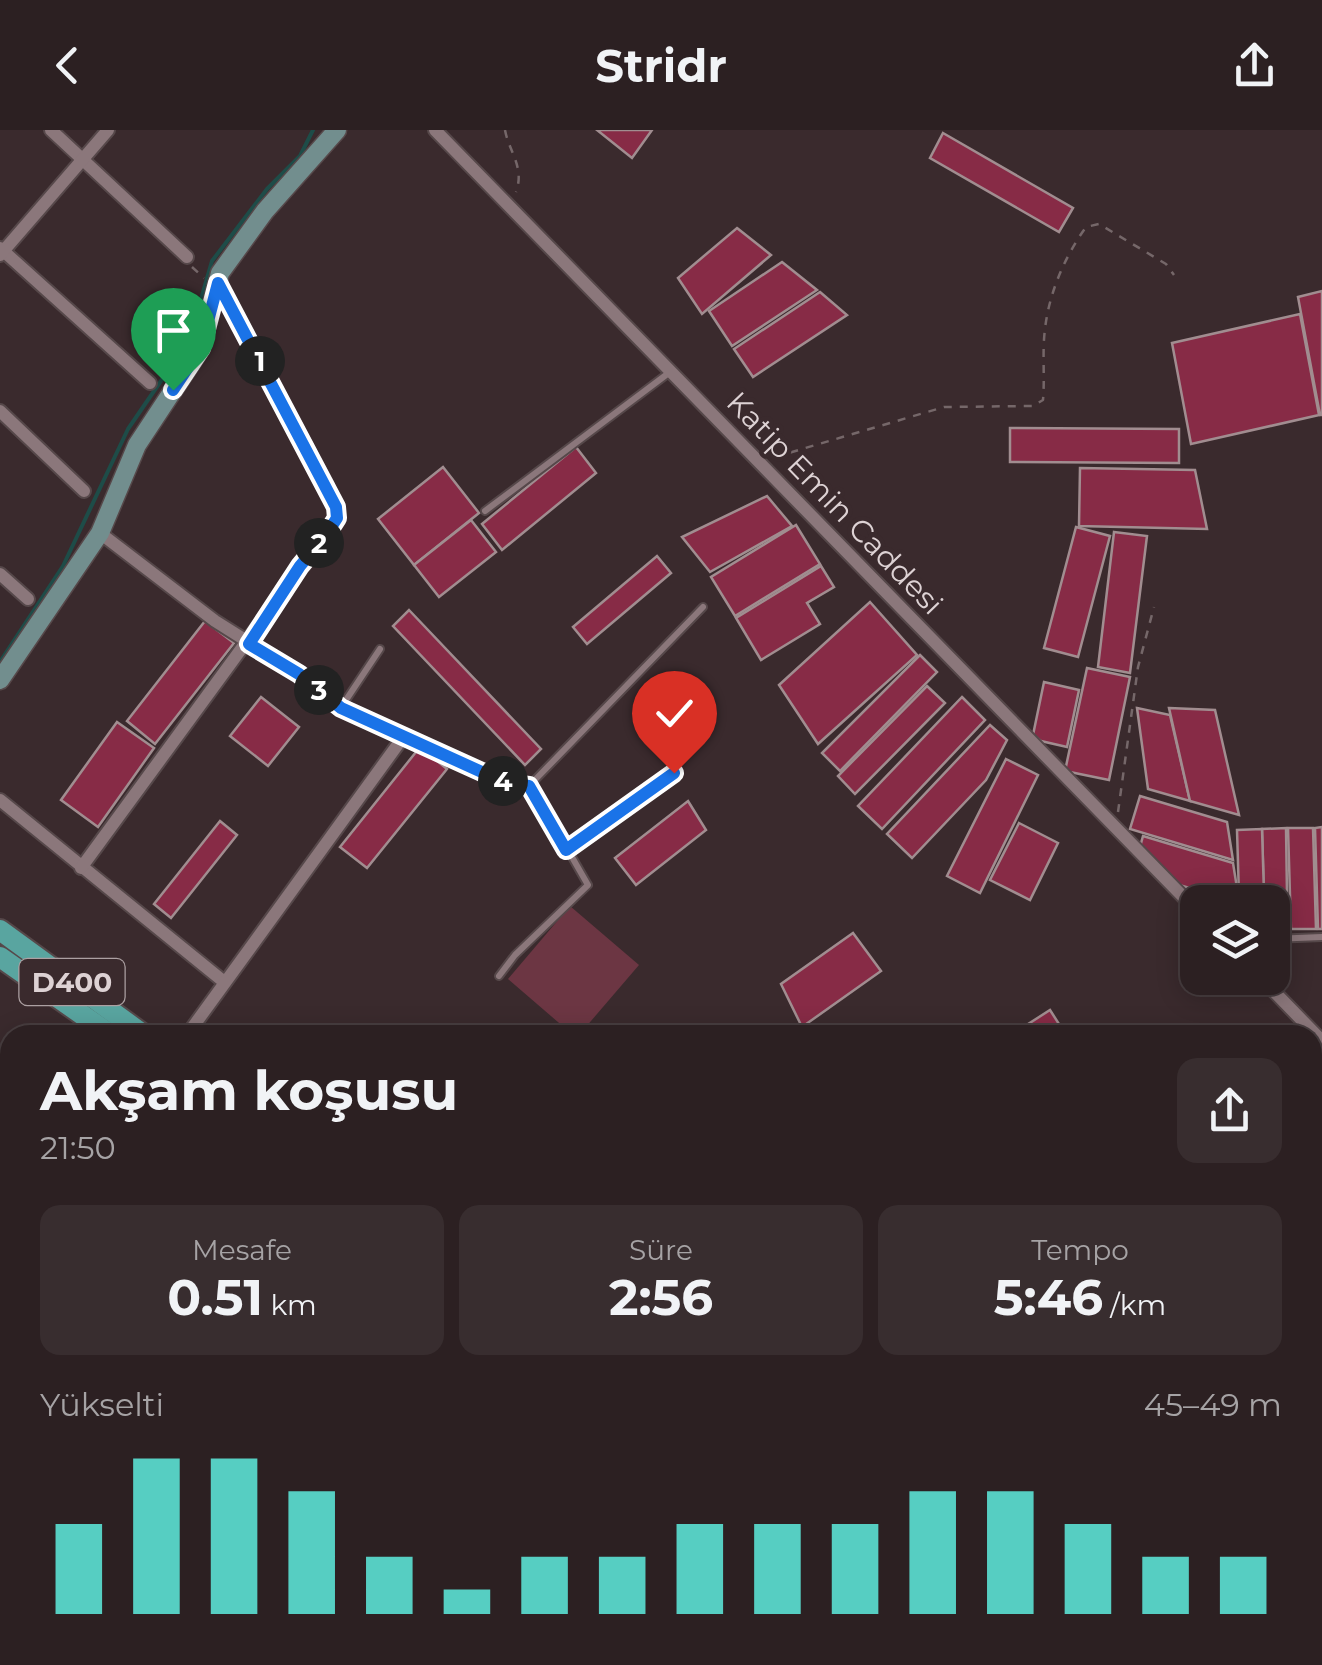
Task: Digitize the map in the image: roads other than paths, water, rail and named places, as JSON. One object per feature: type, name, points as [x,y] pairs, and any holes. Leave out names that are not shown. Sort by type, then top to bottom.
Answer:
[{"type":"main road","name":"D400","points":[[0,930],[130,1025]]},
{"type":"main road","name":"D400","points":[[0,957],[97,1025]]},
{"type":"street","points":[[51,130],[187,257]]},
{"type":"street","points":[[108,130],[1,252],[150,383]]},
{"type":"street","points":[[0,680],[100,533],[137,446],[201,348],[220,273],[265,210],[337,130]]},
{"type":"street","name":"Katip Emin Caddesi","points":[[435,130],[1180,894]]},
{"type":"street","points":[[81,868],[249,644],[337,518],[336,507],[218,283]]},
{"type":"street","points":[[0,411],[84,491]]},
{"type":"street","points":[[100,533],[341,708],[506,783],[529,786],[556,830]]},
{"type":"street","points":[[0,574],[28,600]]},
{"type":"street","points":[[194,1025],[404,736]]},
{"type":"street","points":[[0,800],[223,981]]},
{"type":"street","points":[[1278,995],[1307,1025]]},
{"type":"lane","points":[[485,511],[671,371]]},
{"type":"lane","points":[[529,786],[703,607]]},
{"type":"lane","points":[[341,708],[380,649]]},
{"type":"lane","points":[[500,976],[515,955],[588,885],[556,830]]},
{"type":"lane","points":[[1290,938],[1322,937]]},
{"type":"waterway","points":[[0,662],[63,566],[128,429],[189,340],[212,261],[267,189],[300,156],[313,130]]}]
